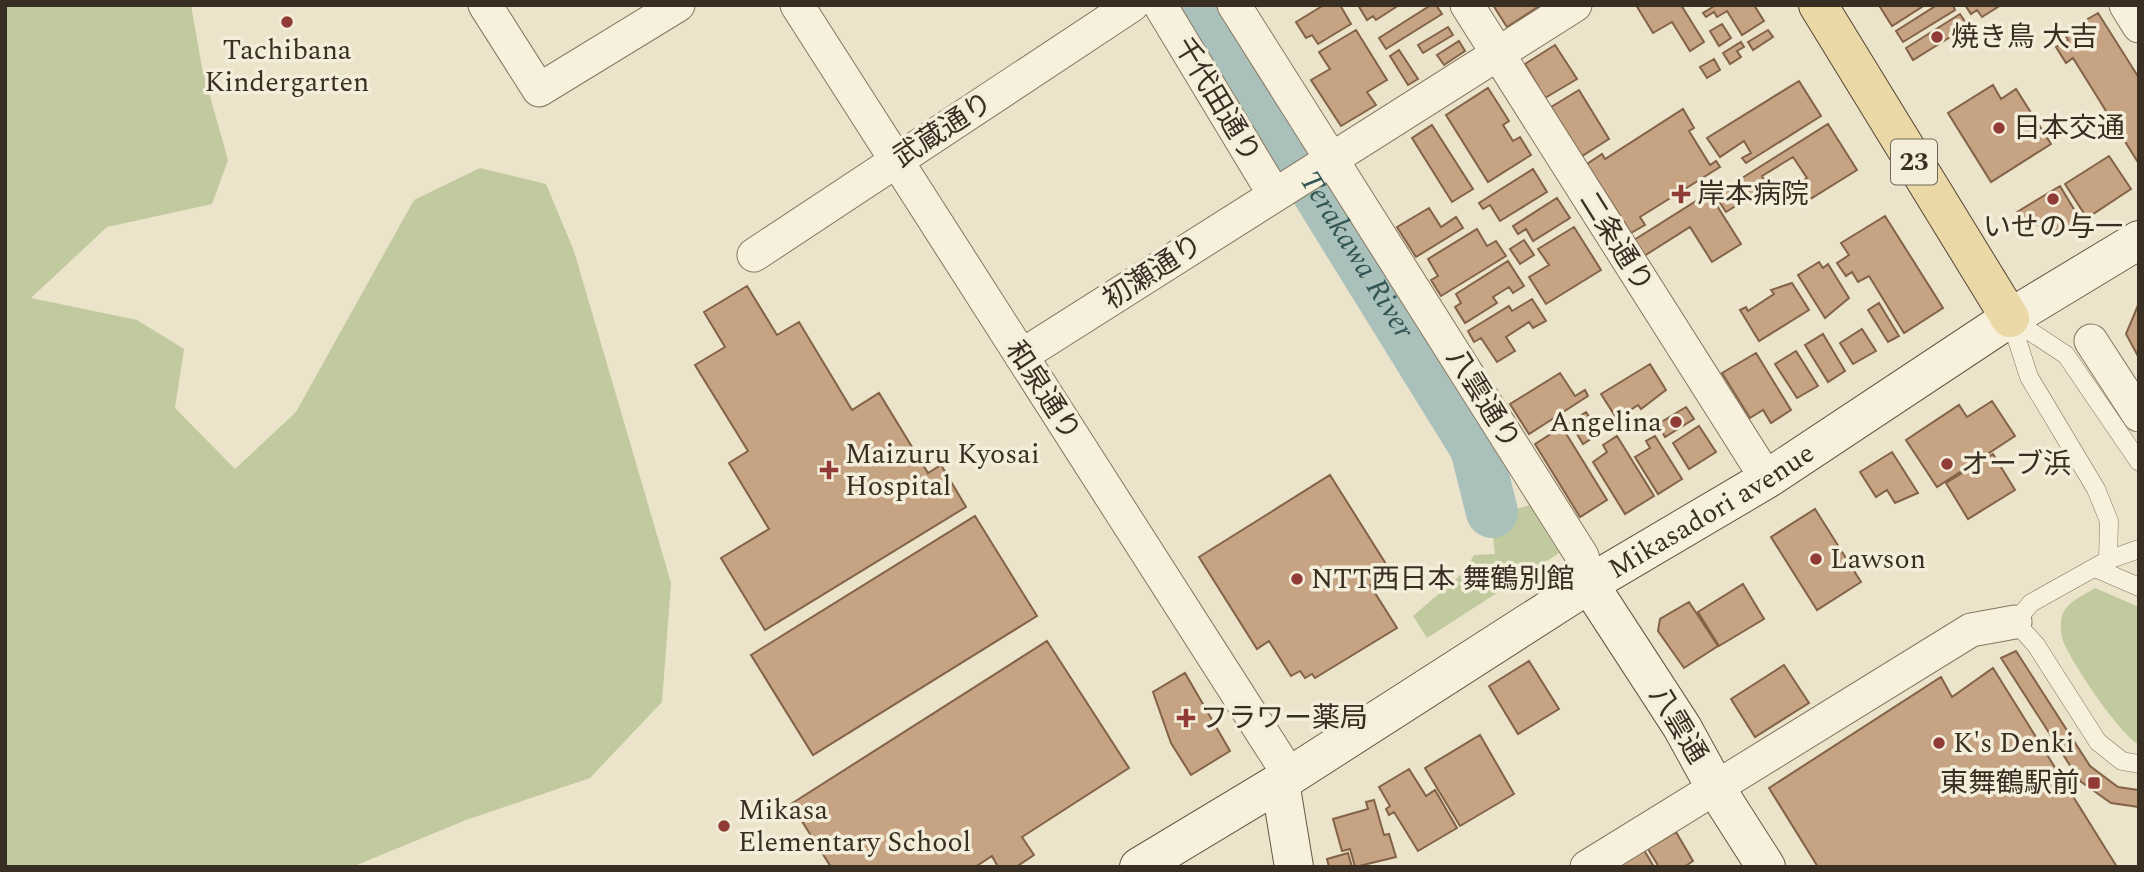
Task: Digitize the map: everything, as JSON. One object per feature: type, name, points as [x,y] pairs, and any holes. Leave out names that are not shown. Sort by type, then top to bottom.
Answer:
[{"type":"main road","name":"23","points":[[1818,5],[2010,318]]},
{"type":"street","points":[[485,5],[539,90],[678,5]]},
{"type":"street","name":"和泉通り","points":[[797,5],[1021,356],[1285,779]]},
{"type":"street","name":"武蔵通り","points":[[754,255],[1132,5]]},
{"type":"street","name":"千代田通り","points":[[1160,5],[1280,191]]},
{"type":"street","name":"八雲通り","points":[[1234,5],[1326,162],[1582,556],[1589,584]]},
{"type":"street","name":"二条通り","points":[[1467,5],[1767,479]]},
{"type":"street","name":"初瀬通り","points":[[1021,356],[1575,5]]},
{"type":"street","points":[[2126,5],[2139,26]]},
{"type":"street","name":"Mikasadori avenue","points":[[1139,867],[1193,852],[1285,779],[1589,584],[1767,479],[2010,318],[2139,240]]},
{"type":"street","points":[[2091,341],[2139,415]]},
{"type":"street","name":"八雲通","points":[[1589,584],[1682,727],[1715,787],[1766,867]]},
{"type":"street","points":[[1587,867],[1971,630],[2015,622]]},
{"type":"street","points":[[1285,779],[1294,867]]},
{"type":"lane","points":[[2010,318],[2066,355],[2139,462]]},
{"type":"lane","points":[[2010,318],[2029,377],[2096,489],[2109,521],[2101,564]]},
{"type":"lane","points":[[2139,550],[2101,564],[2031,603],[2015,622],[2036,645],[2098,742],[2122,761],[2139,764]]},
{"type":"lane","points":[[2101,564],[2139,587]]},
{"type":"green space","points":[[5,5],[191,5],[202,68],[228,160],[212,204],[107,227],[31,298],[137,320],[184,349],[175,408],[235,469],[296,412],[414,200],[480,168],[546,184],[574,251],[671,583],[662,702],[590,778],[466,820],[352,867],[5,867]]},
{"type":"green space","points":[[1529,505],[1559,553],[1427,638],[1413,616],[1463,573],[1474,555],[1495,554],[1491,518]]},
{"type":"green space","points":[[2095,588],[2139,607],[2139,744],[2120,727],[2096,696],[2062,638],[2061,621],[2064,611],[2076,599]]},
{"type":"building","points":[[1324,5],[1340,5],[1351,24],[1318,44],[1312,35],[1306,38],[1296,22]]},
{"type":"building","points":[[1358,5],[1399,5],[1376,20],[1373,16],[1367,20]]},
{"type":"building","points":[[1431,5],[1436,5],[1442,14],[1386,49],[1379,38]]},
{"type":"building","points":[[1493,5],[1541,5],[1507,27]]},
{"type":"building","points":[[1636,5],[1681,5],[1704,42],[1690,51],[1672,22],[1653,33]]},
{"type":"building","points":[[1716,5],[1754,5],[1764,21],[1742,35],[1727,11],[1717,17],[1714,12],[1706,17],[1703,13]]},
{"type":"building","points":[[1925,5],[1892,26],[1880,7]]},
{"type":"building","points":[[1937,5],[1953,5],[1955,10],[1903,42],[1896,31]]},
{"type":"building","points":[[1965,5],[2001,5],[1982,17],[1977,10],[1971,14]]},
{"type":"building","points":[[2098,13],[2139,78],[2139,164],[2073,58],[2066,63],[2056,47],[2068,40],[2064,33]]},
{"type":"building","name":"焼き鳥 大吉","points":[[1960,14],[1968,26],[1913,60],[1906,48]]},
{"type":"building","points":[[1722,24],[1731,38],[1719,46],[1710,31]]},
{"type":"building","points":[[1448,27],[1453,35],[1423,53],[1418,45]]},
{"type":"building","points":[[1356,30],[1387,80],[1367,92],[1376,105],[1341,126],[1311,80],[1330,69],[1319,52]]},
{"type":"building","points":[[1768,30],[1773,37],[1753,50],[1748,42]]},
{"type":"building","points":[[1459,41],[1465,51],[1444,65],[1437,55]]},
{"type":"building","points":[[1741,42],[1744,47],[1737,51],[1741,57],[1730,64],[1723,53]]},
{"type":"building","points":[[1555,45],[1577,79],[1545,98],[1525,64]]},
{"type":"building","points":[[1399,50],[1418,79],[1408,85],[1390,56]]},
{"type":"building","points":[[1714,59],[1720,70],[1707,78],[1700,67]]},
{"type":"building","points":[[1799,81],[1821,116],[1746,163],[1742,158],[1751,153],[1744,141],[1720,157],[1707,138]]},
{"type":"building","name":"日本交通","points":[[1993,85],[2001,99],[2016,89],[2051,144],[1991,182],[1948,113]]},
{"type":"building","points":[[1488,88],[1509,121],[1503,125],[1513,141],[1520,137],[1531,155],[1488,182],[1446,115]]},
{"type":"building","points":[[1579,90],[1609,139],[1582,156],[1551,107]]},
{"type":"building","points":[[1683,109],[1694,128],[1689,131],[1710,165],[1716,161],[1720,167],[1640,217],[1645,225],[1631,233],[1587,164],[1602,154],[1605,159]]},
{"type":"building","points":[[1828,124],[1857,170],[1807,201],[1797,184],[1807,178],[1793,157],[1762,176],[1768,186],[1726,212],[1715,195]]},
{"type":"building","points":[[1432,125],[1473,189],[1452,202],[1412,138]]},
{"type":"building","points":[[2109,156],[2131,189],[2087,218],[2065,184]]},
{"type":"building","points":[[1533,169],[1547,192],[1500,221],[1490,205],[1483,209],[1479,203]]},
{"type":"building","name":"いせの与一","points":[[2060,186],[2084,226],[2063,232],[2022,221],[2017,212]]},
{"type":"building","points":[[1709,193],[1741,244],[1712,262],[1690,227],[1644,256],[1634,240]]},
{"type":"building","points":[[1557,198],[1570,218],[1533,241],[1526,229],[1518,234],[1513,226]]},
{"type":"building","points":[[1429,208],[1441,227],[1456,217],[1463,228],[1416,257],[1397,227]]},
{"type":"building","points":[[1885,216],[1943,308],[1904,333],[1869,276],[1858,282],[1852,272],[1846,276],[1837,263],[1849,255],[1841,243]]},
{"type":"building","points":[[1574,227],[1601,270],[1546,304],[1529,277],[1549,265],[1538,249]]},
{"type":"building","points":[[1477,229],[1487,246],[1496,241],[1506,256],[1441,296],[1431,280],[1438,276],[1428,259]]},
{"type":"building","points":[[1524,240],[1534,255],[1520,264],[1510,249]]},
{"type":"building","points":[[1508,261],[1524,286],[1513,293],[1509,287],[1493,297],[1497,303],[1465,323],[1455,307],[1461,303],[1456,294]]},
{"type":"building","points":[[1819,262],[1823,268],[1828,264],[1849,298],[1825,318],[1798,275]]},
{"type":"building","points":[[1792,283],[1809,310],[1759,341],[1740,310],[1746,307],[1748,311],[1774,294],[1771,290]]},
{"type":"building","points":[[747,286],[777,335],[799,322],[852,410],[879,393],[928,473],[941,465],[966,507],[765,630],[721,558],[769,529],[729,463],[748,451],[695,365],[725,347],[704,312]]},
{"type":"building","points":[[1532,299],[1546,321],[1533,328],[1529,322],[1506,337],[1515,351],[1497,362],[1481,338],[1474,342],[1468,331],[1509,306],[1512,311]]},
{"type":"building","points":[[1879,303],[1899,336],[1888,342],[1868,310]]},
{"type":"building","points":[[2139,303],[2139,358],[2126,334]]},
{"type":"building","points":[[1862,329],[1876,351],[1853,364],[1840,343]]},
{"type":"building","points":[[1823,334],[1845,371],[1828,382],[1805,345]]},
{"type":"building","points":[[1796,351],[1818,386],[1797,398],[1775,364]]},
{"type":"building","points":[[1756,353],[1791,410],[1771,423],[1763,410],[1750,418],[1722,373]]},
{"type":"building","points":[[1650,364],[1666,390],[1641,409],[1638,405],[1617,419],[1601,394]]},
{"type":"building","points":[[1560,373],[1575,396],[1585,390],[1588,396],[1529,434],[1510,404]]},
{"type":"building","name":"オーブ浜","points":[[1992,401],[2015,436],[1937,487],[1906,440],[1959,405],[1967,417]]},
{"type":"building","name":"Angelina","points":[[1686,407],[1694,419],[1665,437],[1658,424]]},
{"type":"building","points":[[1586,412],[1600,433],[1583,444],[1570,422]]},
{"type":"building","points":[[1699,426],[1716,452],[1689,469],[1673,443]]},
{"type":"building","points":[[1562,427],[1607,500],[1580,517],[1535,444]]},
{"type":"building","points":[[1617,436],[1654,496],[1625,514],[1593,462],[1607,452],[1603,445]]},
{"type":"building","points":[[1655,436],[1682,479],[1658,494],[1635,457],[1650,448],[1646,441]]},
{"type":"building","points":[[1892,452],[1918,493],[1895,503],[1887,490],[1876,497],[1860,472]]},
{"type":"building","points":[[1993,454],[2015,490],[1968,519],[1946,483]]},
{"type":"building","name":"NTT西日本 舞鶴別館","points":[[1330,475],[1391,572],[1370,585],[1397,628],[1315,678],[1312,674],[1305,678],[1300,671],[1291,676],[1269,641],[1257,649],[1199,557]]},
{"type":"building","name":"Lawson","points":[[1815,509],[1861,582],[1817,610],[1771,537]]},
{"type":"building","points":[[975,516],[1037,616],[813,755],[751,655]]},
{"type":"building","points":[[1743,584],[1764,619],[1719,646],[1698,612]]},
{"type":"building","points":[[1689,602],[1718,646],[1684,668],[1658,631],[1660,619]]},
{"type":"building","points":[[1047,641],[1129,768],[1022,837],[1034,855],[1016,867],[998,867],[992,856],[975,867],[831,867],[791,804]]},
{"type":"building","points":[[2016,651],[2090,766],[2118,787],[2139,790],[2139,807],[2111,803],[2080,781],[2001,658]]},
{"type":"building","points":[[1529,661],[1559,709],[1518,734],[1489,686]]},
{"type":"building","points":[[1784,665],[1809,703],[1755,737],[1731,699]]},
{"type":"building","name":"K's Denki","points":[[1993,668],[2117,867],[1818,867],[1769,788],[1941,677],[1952,697]]},
{"type":"building","name":"フラワー薬局","points":[[1185,673],[1230,751],[1191,775],[1171,743],[1153,692]]},
{"type":"building","points":[[1480,735],[1514,794],[1460,826],[1425,768]]},
{"type":"building","points":[[1409,769],[1426,796],[1435,790],[1457,828],[1418,851],[1394,812],[1389,815],[1386,809],[1390,806],[1379,787]]},
{"type":"building","points":[[1374,800],[1384,835],[1389,834],[1396,857],[1355,867],[1350,849],[1342,851],[1333,819],[1368,809],[1366,802]]},
{"type":"building","points":[[1676,832],[1693,861],[1684,867],[1659,867],[1648,849]]},
{"type":"building","points":[[1644,850],[1654,867],[1616,867]]},
{"type":"building","points":[[1348,853],[1352,867],[1329,867],[1327,859]]},
{"type":"waterway","name":"Terakawa River","points":[[1202,5],[1476,448],[1492,512]]},
{"type":"place","name":"Tachibana Kindergarten","points":[[287,22]]},
{"type":"place","name":"焼き鳥 大吉","points":[[1937,37]]},
{"type":"place","name":"日本交通","points":[[1999,128]]},
{"type":"place","name":"岸本病院","points":[[1681,194]]},
{"type":"place","name":"いせの与一","points":[[2053,199]]},
{"type":"place","name":"Angelina","points":[[1676,422]]},
{"type":"place","name":"オーブ浜","points":[[1947,464]]},
{"type":"place","name":"Maizuru Kyosai Hospital","points":[[829,470]]},
{"type":"place","name":"Lawson","points":[[1816,559]]},
{"type":"place","name":"NTT西日本 舞鶴別館","points":[[1297,579]]},
{"type":"place","name":"フラワー薬局","points":[[1186,718]]},
{"type":"place","name":"K's Denki","points":[[1939,743]]},
{"type":"place","name":"東舞鶴駅前","points":[[2094,783]]},
{"type":"place","name":"Mikasa Elementary School","points":[[724,826]]}]
